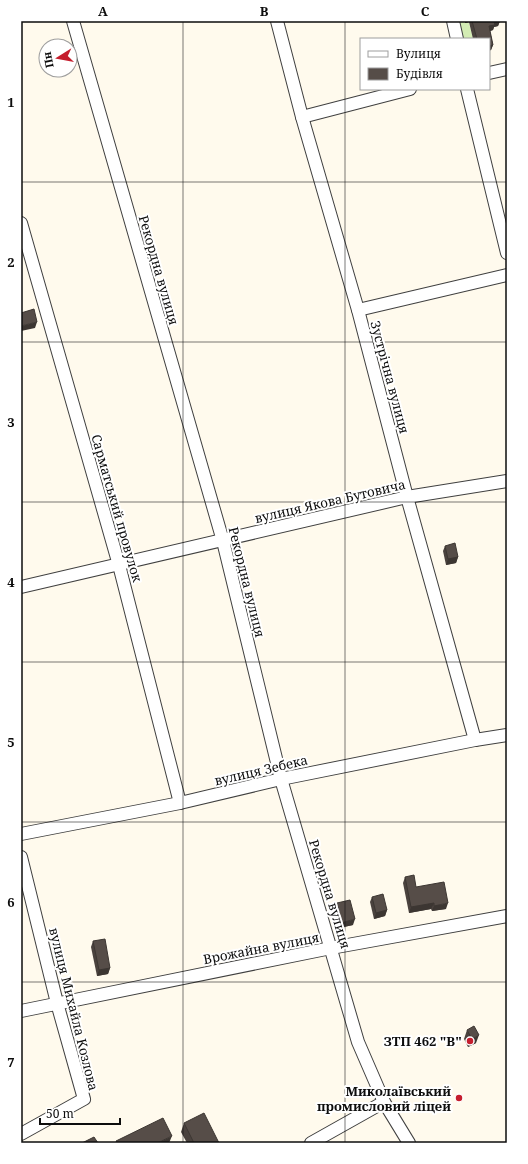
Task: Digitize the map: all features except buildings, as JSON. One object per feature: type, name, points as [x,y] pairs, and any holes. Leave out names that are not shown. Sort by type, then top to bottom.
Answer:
[{"type":"street","name":"Рекордна вулиця","points":[[73,21],[223,541],[281,779],[358,1042],[384,1102],[409,1143]]},
{"type":"street","name":"Зустрічна вулиця","points":[[277,21],[302,117],[358,310],[407,497],[475,740]]},
{"type":"street","points":[[453,21],[457,38]]},
{"type":"street","points":[[490,73],[507,69]]},
{"type":"street","points":[[302,117],[406,90]]},
{"type":"street","points":[[468,90],[507,253]]},
{"type":"street","name":"Сарматський провулок","points":[[21,223],[119,565],[180,803]]},
{"type":"street","points":[[358,310],[507,275]]},
{"type":"street","name":"вулиця Якова Бутовича","points":[[21,587],[407,497],[507,481]]},
{"type":"street","name":"вулиця Зебека","points":[[21,834],[180,803],[281,779],[475,740],[507,735]]},
{"type":"street","name":"вулиця Михайла Козлова","points":[[21,857],[57,1003],[84,1099],[21,1134]]},
{"type":"street","name":"Врожайна вулиця","points":[[21,1011],[331,948],[507,916]]},
{"type":"street","points":[[311,1143],[384,1102]]},
{"type":"green space","points":[[457,21],[469,23],[473,38],[461,38]]},
{"type":"place","name":"ЗТП 462 \"В\"","points":[[470,1041]]},
{"type":"place","name":"Миколаївський промисловий ліцей","points":[[459,1098]]}]
